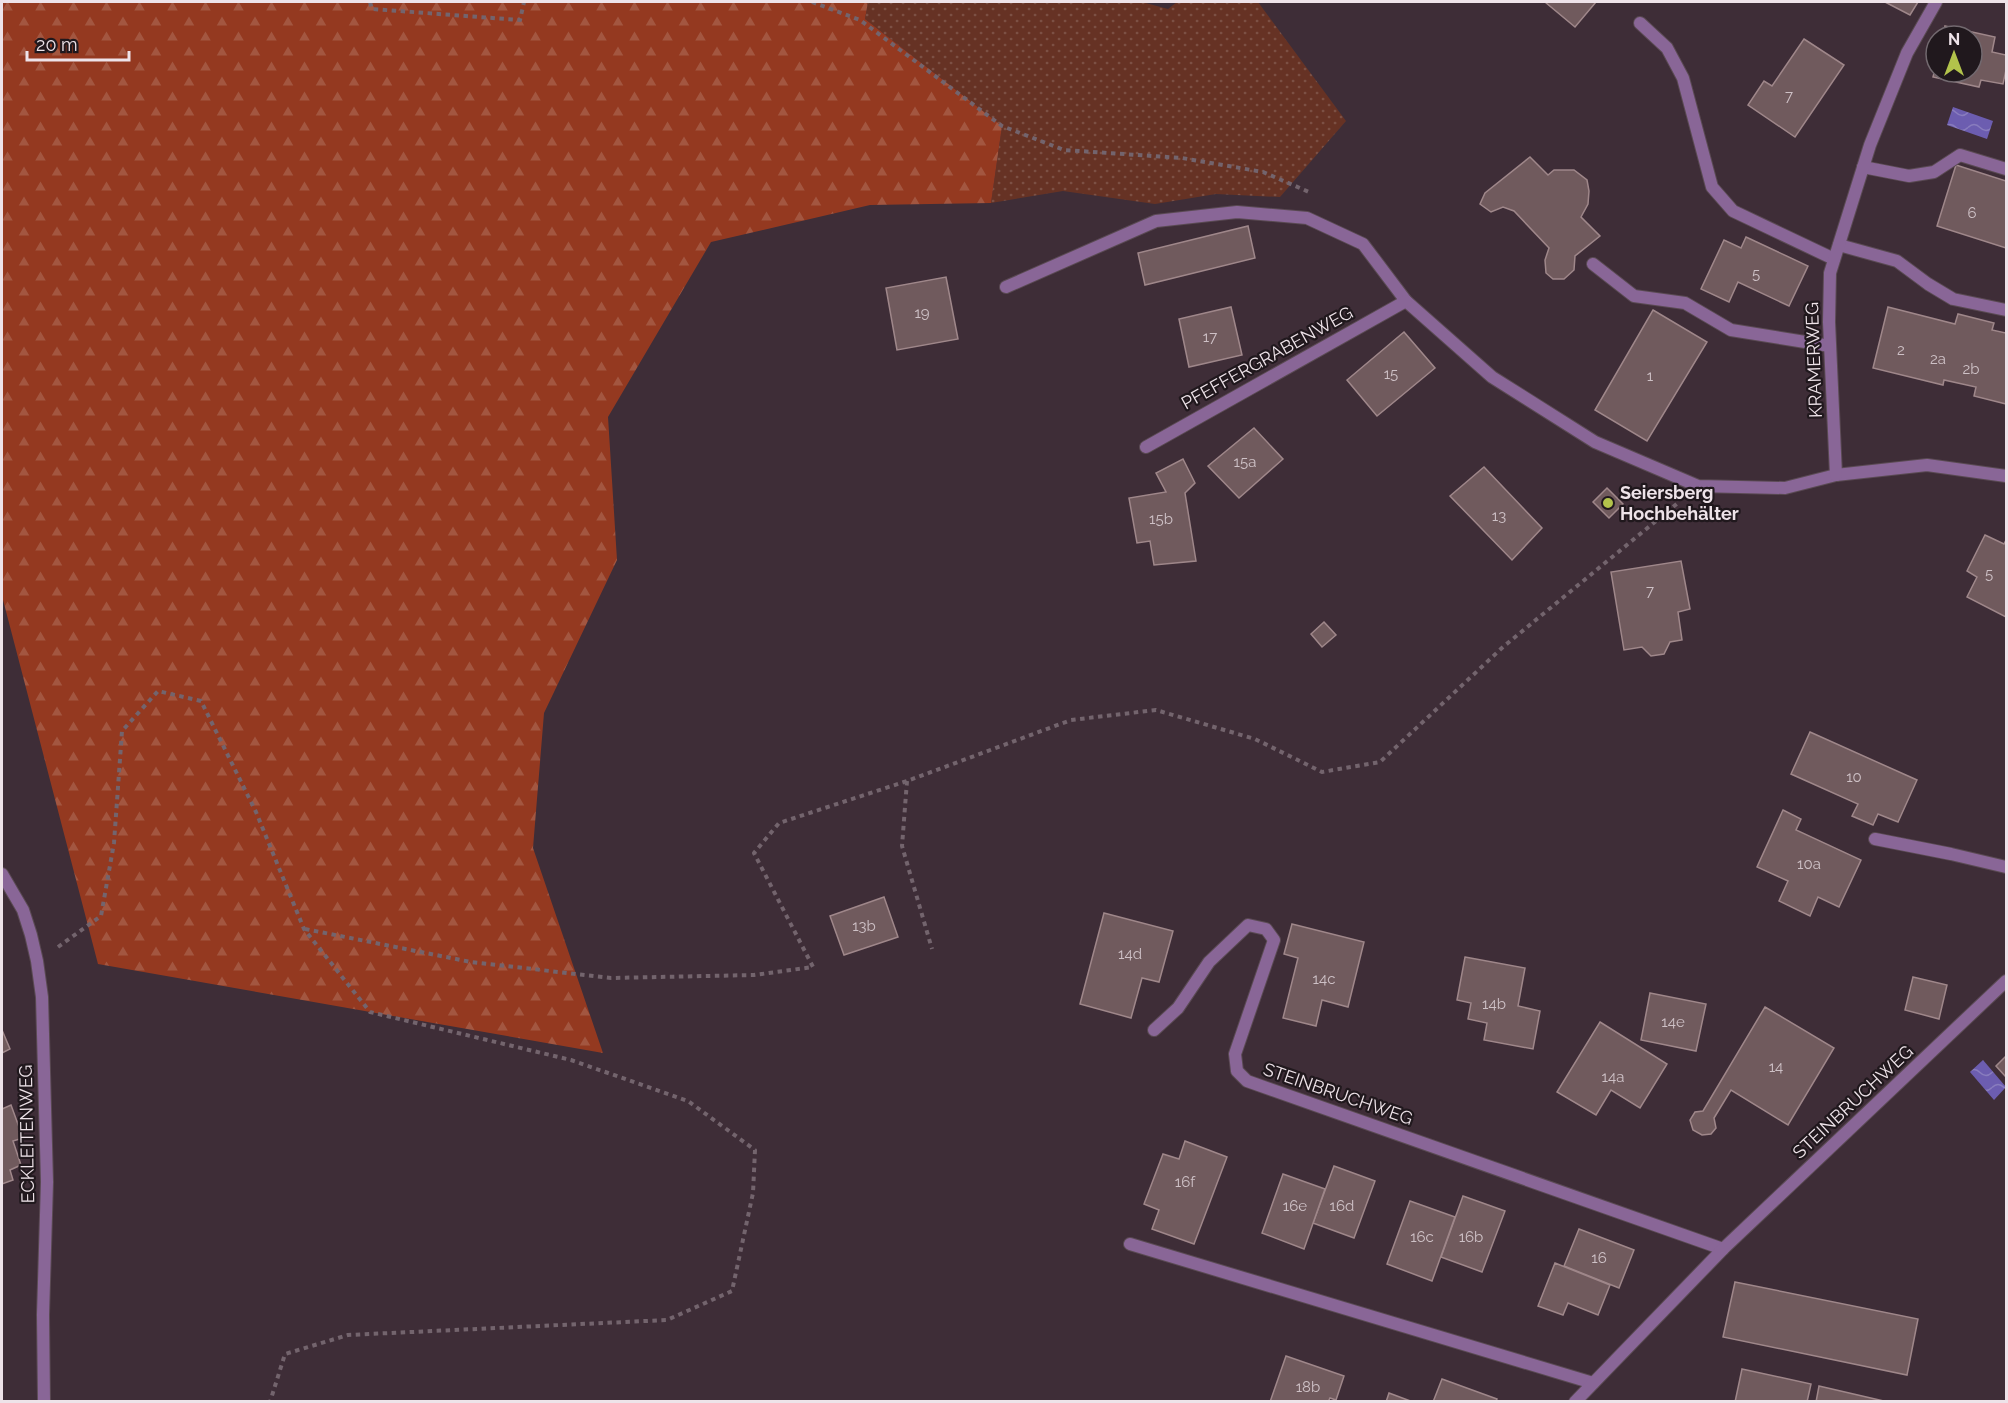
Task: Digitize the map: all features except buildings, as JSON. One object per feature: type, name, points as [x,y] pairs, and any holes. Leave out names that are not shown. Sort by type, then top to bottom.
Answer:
[{"type":"street","name":"KRAMERWEG","points":[[1836,475],[1830,346],[1830,273],[1870,144],[1907,53],[1936,2]]},
{"type":"street","points":[[1640,23],[1667,48],[1683,78],[1712,187],[1733,211],[1834,259]]},
{"type":"street","points":[[1863,167],[1909,176],[1934,172],[1960,155],[2007,169]]},
{"type":"street","points":[[1006,287],[1156,221],[1237,212],[1307,218],[1363,244],[1406,301],[1492,377],[1594,442],[1698,486],[1785,489],[1836,475],[1927,465],[2007,476]]},
{"type":"street","points":[[1839,245],[1897,261],[1953,299],[2007,310]]},
{"type":"street","points":[[1593,264],[1634,296],[1684,303],[1731,330],[1830,346]]},
{"type":"street","name":"PFEFFERGRABENWEG","points":[[1146,447],[1406,301]]},
{"type":"street","points":[[1875,839],[2007,867]]},
{"type":"street","name":"ECKLEITENWEG","points":[[2,874],[23,910],[37,961],[42,997],[47,1182],[43,1326],[44,1401]]},
{"type":"street","name":"STEINBRUCHWEG","points":[[1154,1030],[1178,1008],[1209,962],[1248,925],[1266,929],[1274,940],[1235,1054],[1237,1071],[1247,1081],[1724,1249]]},
{"type":"street","name":"STEINBRUCHWEG","points":[[1575,1401],[1724,1249],[2007,981]]},
{"type":"street","points":[[1130,1244],[1593,1383]]},
{"type":"path","points":[[370,2],[372,9],[519,20],[524,2]]},
{"type":"path","points":[[812,2],[860,20],[1002,126],[1064,150],[1182,158],[1263,172],[1315,195]]},
{"type":"path","points":[[304,929],[471,962],[611,978],[754,975],[813,967],[754,853],[779,823],[908,781],[1071,720],[1156,710],[1254,739],[1322,772],[1380,762],[1503,647],[1698,486]]},
{"type":"path","points":[[37,961],[101,916],[114,843],[122,730],[158,691],[201,702],[256,812],[304,929],[370,1012],[571,1060],[688,1101],[755,1150],[753,1193],[732,1291],[667,1320],[348,1335],[285,1354],[270,1401]]},
{"type":"path","points":[[908,781],[902,846],[932,949]]},
{"type":"shaded area","points":[[868,2],[1142,2],[1168,9],[1177,2],[1258,2],[1346,121],[1280,197],[1216,194],[1155,204],[1063,191],[991,203],[1002,126],[865,19]]},
{"type":"green space","points":[[2,2],[868,2],[865,19],[1002,126],[991,203],[870,205],[711,242],[608,417],[617,560],[544,713],[533,848],[603,1053],[98,964],[2,596]]},
{"type":"water","points":[[1953,107],[1993,121],[1987,139],[1947,125]]},
{"type":"water","points":[[1983,1060],[2006,1087],[1994,1100],[1970,1072]]},
{"type":"place","name":"Seiersberg Hochbehälter","points":[[1608,503]]}]
